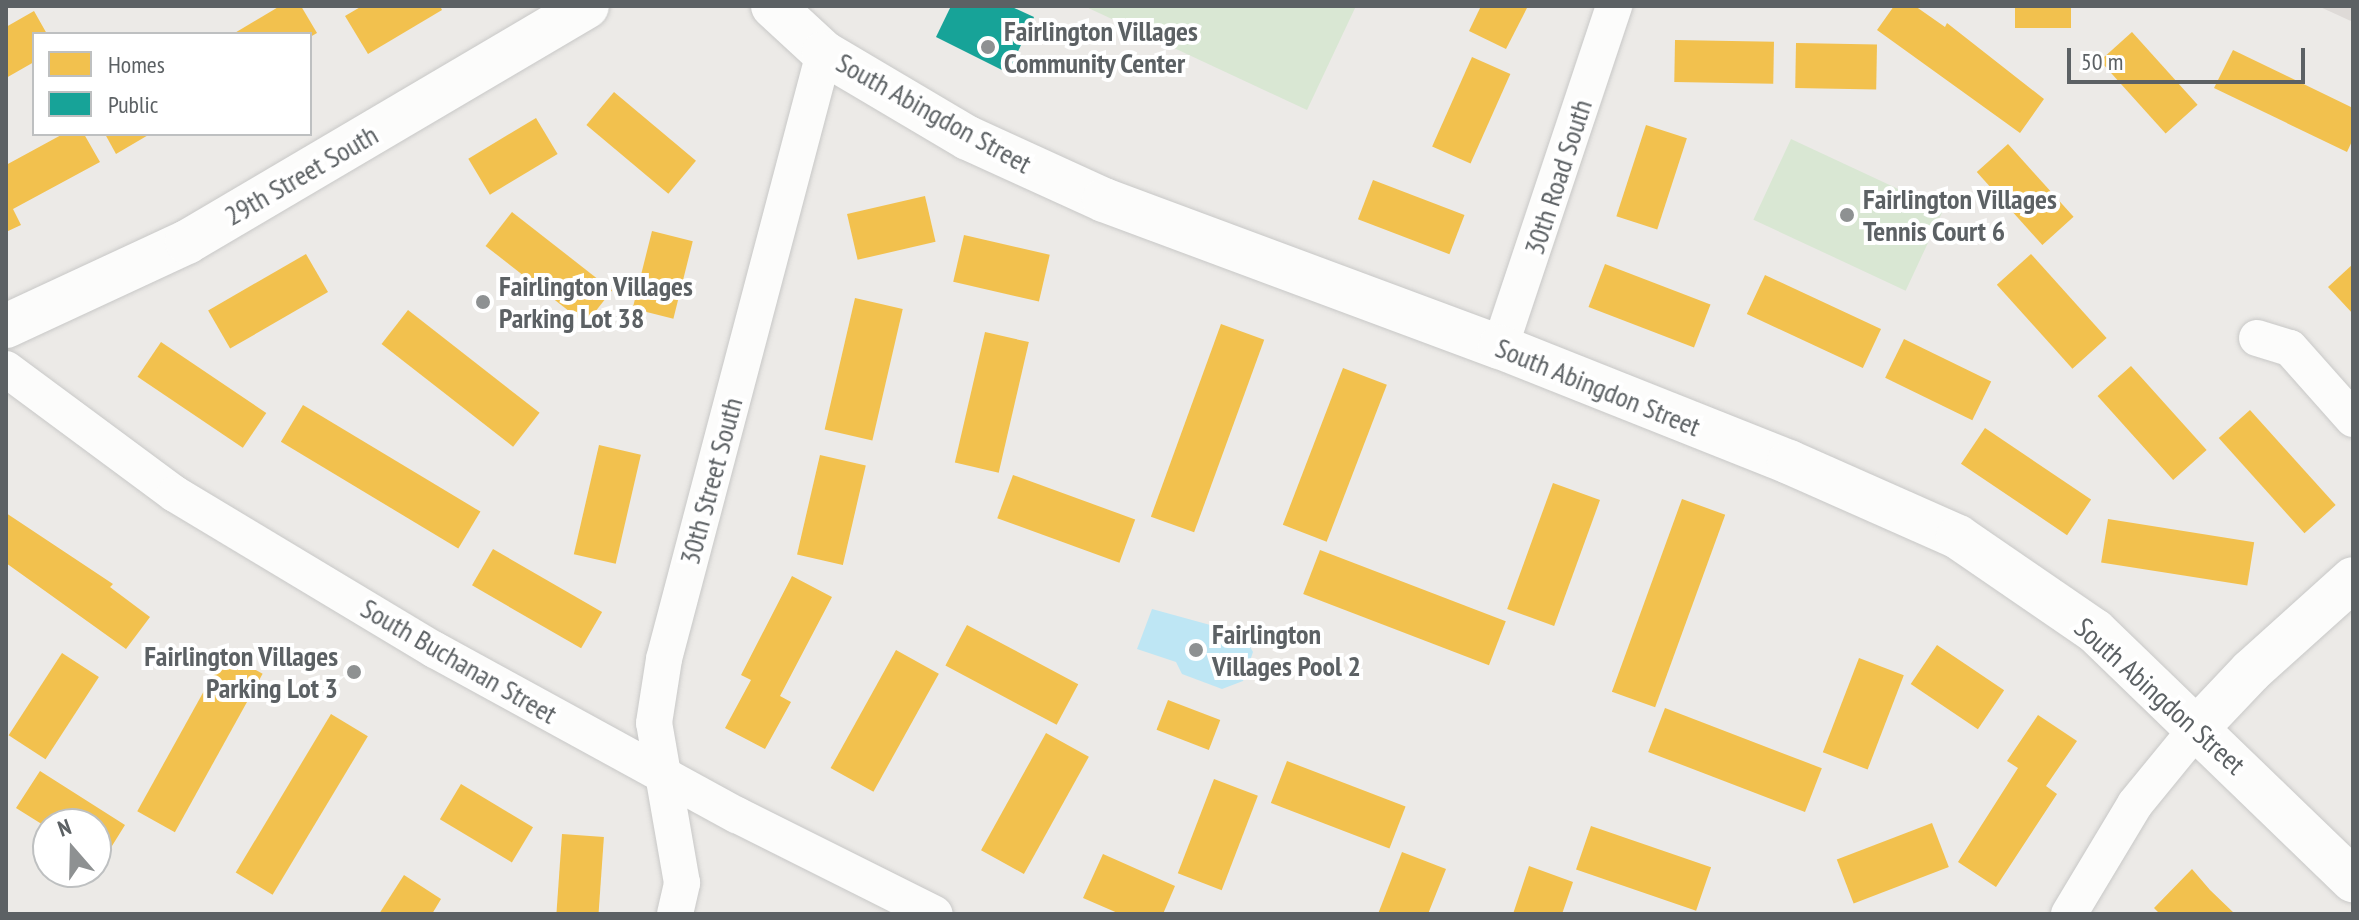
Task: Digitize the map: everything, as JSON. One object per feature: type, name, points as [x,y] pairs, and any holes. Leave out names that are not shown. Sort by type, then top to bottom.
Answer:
[{"type":"street","name":"29th Street South","points":[[6,326],[187,242],[587,6]]},
{"type":"street","name":"South Abingdon Street","points":[[773,6],[824,53],[968,138],[1104,200],[1500,347],[1789,462],[1958,537],[2095,631],[2198,727],[2353,880]]},
{"type":"street","name":"30th Road South","points":[[1500,347],[1614,6]]},
{"type":"street","name":"30th Street South","points":[[675,914],[682,883],[660,772],[654,723],[664,659],[824,53]]},
{"type":"street","points":[[2257,338],[2290,348],[2353,419]]},
{"type":"street","name":"South Buchanan Street","points":[[6,369],[175,494],[435,650],[660,772],[935,914]]},
{"type":"street","points":[[2069,914],[2135,804],[2198,727],[2251,671],[2353,579]]},
{"type":"shaded area","points":[[2318,6],[2353,6],[2353,22]]},
{"type":"green space","points":[[1084,6],[1356,6],[1307,110]]},
{"type":"green space","name":"Fairlington Villages Tennis Court 6","points":[[1791,139],[1943,210],[1906,291],[1753,220]]},
{"type":"water","name":"Fairlington Villages Pool 2","points":[[1152,609],[1243,634],[1253,652],[1243,681],[1222,689],[1182,674],[1176,662],[1137,649]]},
{"type":"building: Homes","points":[[280,6],[301,6],[317,33],[312,36],[312,32],[236,32]]},
{"type":"building: Homes","points":[[362,6],[440,6],[442,10],[368,54],[345,16]]},
{"type":"building: Homes","points":[[1481,6],[1528,6],[1506,49],[1469,31]]},
{"type":"building: Homes","points":[[1894,6],[1915,6],[1945,27],[1947,23],[2044,99],[2020,133],[1877,30]]},
{"type":"building: Homes","points":[[2015,6],[2071,6],[2071,28],[2015,28]]},
{"type":"building: Homes","points":[[34,11],[46,32],[32,32],[32,63],[6,78],[6,27]]},
{"type":"building: Homes","points":[[2132,32],[2198,105],[2166,134],[2100,61]]},
{"type":"building: Homes","points":[[1675,40],[1774,42],[1773,84],[1674,82]]},
{"type":"building: Homes","points":[[1796,43],[1877,44],[1876,89],[1795,88]]},
{"type":"building: Homes","points":[[2233,50],[2353,108],[2353,139],[2347,152],[2214,88]]},
{"type":"building: Homes","points":[[1472,57],[1510,74],[1471,164],[1432,147]]},
{"type":"building: Homes","points":[[614,92],[696,161],[668,194],[586,125]]},
{"type":"building: Homes","points":[[536,118],[558,154],[490,195],[468,159]]},
{"type":"building: Homes","points":[[1646,125],[1687,138],[1657,230],[1616,216]]},
{"type":"building: Homes","points":[[59,136],[85,136],[100,162],[13,209],[21,225],[6,232],[6,165]]},
{"type":"building: Homes","points":[[106,136],[147,136],[116,154]]},
{"type":"building: Homes","points":[[2008,144],[2074,217],[2042,245],[1977,172]]},
{"type":"building: Homes","points":[[1373,180],[1464,215],[1449,254],[1358,219]]},
{"type":"building: Homes","points":[[925,196],[936,242],[858,260],[847,214]]},
{"type":"building: Homes","points":[[512,212],[612,290],[586,324],[486,246]]},
{"type":"building: Homes","points":[[652,231],[693,241],[673,319],[633,309]]},
{"type":"building: Homes","points":[[964,235],[1050,255],[1039,302],[953,282]]},
{"type":"building: Homes","points":[[306,254],[328,292],[230,349],[208,310]]},
{"type":"building: Homes","points":[[2031,254],[2107,338],[2072,369],[1997,285]]},
{"type":"building: Homes","points":[[1605,264],[1710,304],[1694,347],[1589,307]]},
{"type":"building: Homes","points":[[2353,264],[2353,314],[2328,287]]},
{"type":"building: Homes","points":[[1765,275],[1881,329],[1863,368],[1747,314]]},
{"type":"building: Homes","points":[[855,298],[903,309],[872,441],[825,430]]},
{"type":"building: Homes","points":[[408,310],[540,413],[513,447],[382,344]]},
{"type":"building: Homes","points":[[1221,324],[1264,340],[1194,532],[1151,517]]},
{"type":"building: Homes","points":[[985,332],[1029,342],[999,473],[955,463]]},
{"type":"building: Homes","points":[[1904,339],[1991,382],[1972,420],[1885,378]]},
{"type":"building: Homes","points":[[161,342],[266,413],[243,448],[138,377]]},
{"type":"building: Homes","points":[[2131,366],[2207,450],[2173,480],[2098,396]]},
{"type":"building: Homes","points":[[1343,368],[1387,385],[1327,542],[1283,525]]},
{"type":"building: Homes","points":[[303,405],[480,512],[458,548],[281,442]]},
{"type":"building: Homes","points":[[2250,410],[2336,505],[2304,533],[2219,438]]},
{"type":"building: Homes","points":[[1985,428],[2091,500],[2067,535],[1961,464]]},
{"type":"building: Homes","points":[[599,445],[641,455],[616,564],[574,554]]},
{"type":"building: Homes","points":[[820,455],[866,466],[843,565],[797,554]]},
{"type":"building: Homes","points":[[1013,475],[1135,519],[1119,563],[997,518]]},
{"type":"building: Homes","points":[[1553,483],[1600,500],[1554,626],[1507,609]]},
{"type":"building: Homes","points":[[1682,499],[1725,515],[1655,707],[1612,692]]},
{"type":"building: Homes","points":[[6,513],[113,584],[110,587],[150,617],[126,649],[6,563]]},
{"type":"building: Homes","points":[[2108,519],[2254,542],[2247,586],[2101,562]]},
{"type":"building: Homes","points":[[493,549],[602,612],[581,648],[472,585]]},
{"type":"building: Homes","points":[[1320,550],[1506,621],[1489,665],[1303,594]]},
{"type":"building: Homes","points":[[792,576],[832,597],[780,696],[791,702],[765,749],[725,728],[751,680],[741,675]]},
{"type":"building: Homes","points":[[967,625],[1078,684],[1057,725],[945,666]]},
{"type":"building: Homes","points":[[1937,645],[2004,690],[1978,729],[1911,684]]},
{"type":"building: Homes","points":[[896,650],[939,674],[873,792],[831,768]]},
{"type":"building: Homes","points":[[62,653],[99,677],[46,759],[9,735]]},
{"type":"building: Homes","points":[[225,653],[263,674],[175,832],[137,811]]},
{"type":"building: Homes","points":[[1859,658],[1904,675],[1868,769],[1823,752]]},
{"type":"building: Homes","points":[[1168,700],[1220,720],[1209,750],[1157,730]]},
{"type":"building: Homes","points":[[1665,708],[1822,768],[1805,812],[1648,752]]},
{"type":"building: Homes","points":[[331,714],[368,736],[273,895],[236,873]]},
{"type":"building: Homes","points":[[2038,715],[2077,741],[2046,786],[2057,794],[1996,887],[1958,862],[2018,768],[2007,761]]},
{"type":"building: Homes","points":[[1046,733],[1089,757],[1024,874],[981,850]]},
{"type":"building: Homes","points":[[1287,761],[1406,807],[1389,849],[1271,803]]},
{"type":"building: Homes","points":[[40,771],[98,808],[32,808],[32,818],[16,808]]},
{"type":"building: Homes","points":[[1214,779],[1258,796],[1222,890],[1178,873]]},
{"type":"building: Homes","points":[[461,784],[533,827],[512,862],[440,819]]},
{"type":"building: Homes","points":[[112,817],[125,825],[112,846]]},
{"type":"building: Homes","points":[[1932,823],[1949,867],[1854,903],[1837,860]]},
{"type":"building: Homes","points":[[1591,826],[1711,867],[1696,911],[1576,869]]},
{"type":"building: Homes","points":[[562,834],[604,837],[599,914],[556,914]]},
{"type":"building: Homes","points":[[1402,852],[1446,869],[1428,914],[1378,914]]},
{"type":"building: Homes","points":[[1103,854],[1175,886],[1163,914],[1120,914],[1083,898]]},
{"type":"building: Homes","points":[[1529,866],[1573,882],[1562,914],[1513,914]]},
{"type":"building: Homes","points":[[2192,869],[2235,914],[2160,914],[2154,908]]},
{"type":"building: Homes","points":[[404,875],[441,899],[432,914],[379,914]]},
{"type":"building: Public","name":"Fairlington Villages Community Center","points":[[951,6],[1010,6],[1034,17],[1008,73],[936,37]]},
{"type":"place","name":"Fairlington Villages Community Center","points":[[988,47]]},
{"type":"place","name":"Fairlington Villages Tennis Court 6","points":[[1847,215]]},
{"type":"place","name":"Fairlington Villages Parking Lot 38","points":[[483,302]]},
{"type":"place","name":"Fairlington Villages Pool 2","points":[[1196,650]]},
{"type":"place","name":"Fairlington Villages Parking Lot 3","points":[[354,672]]}]
